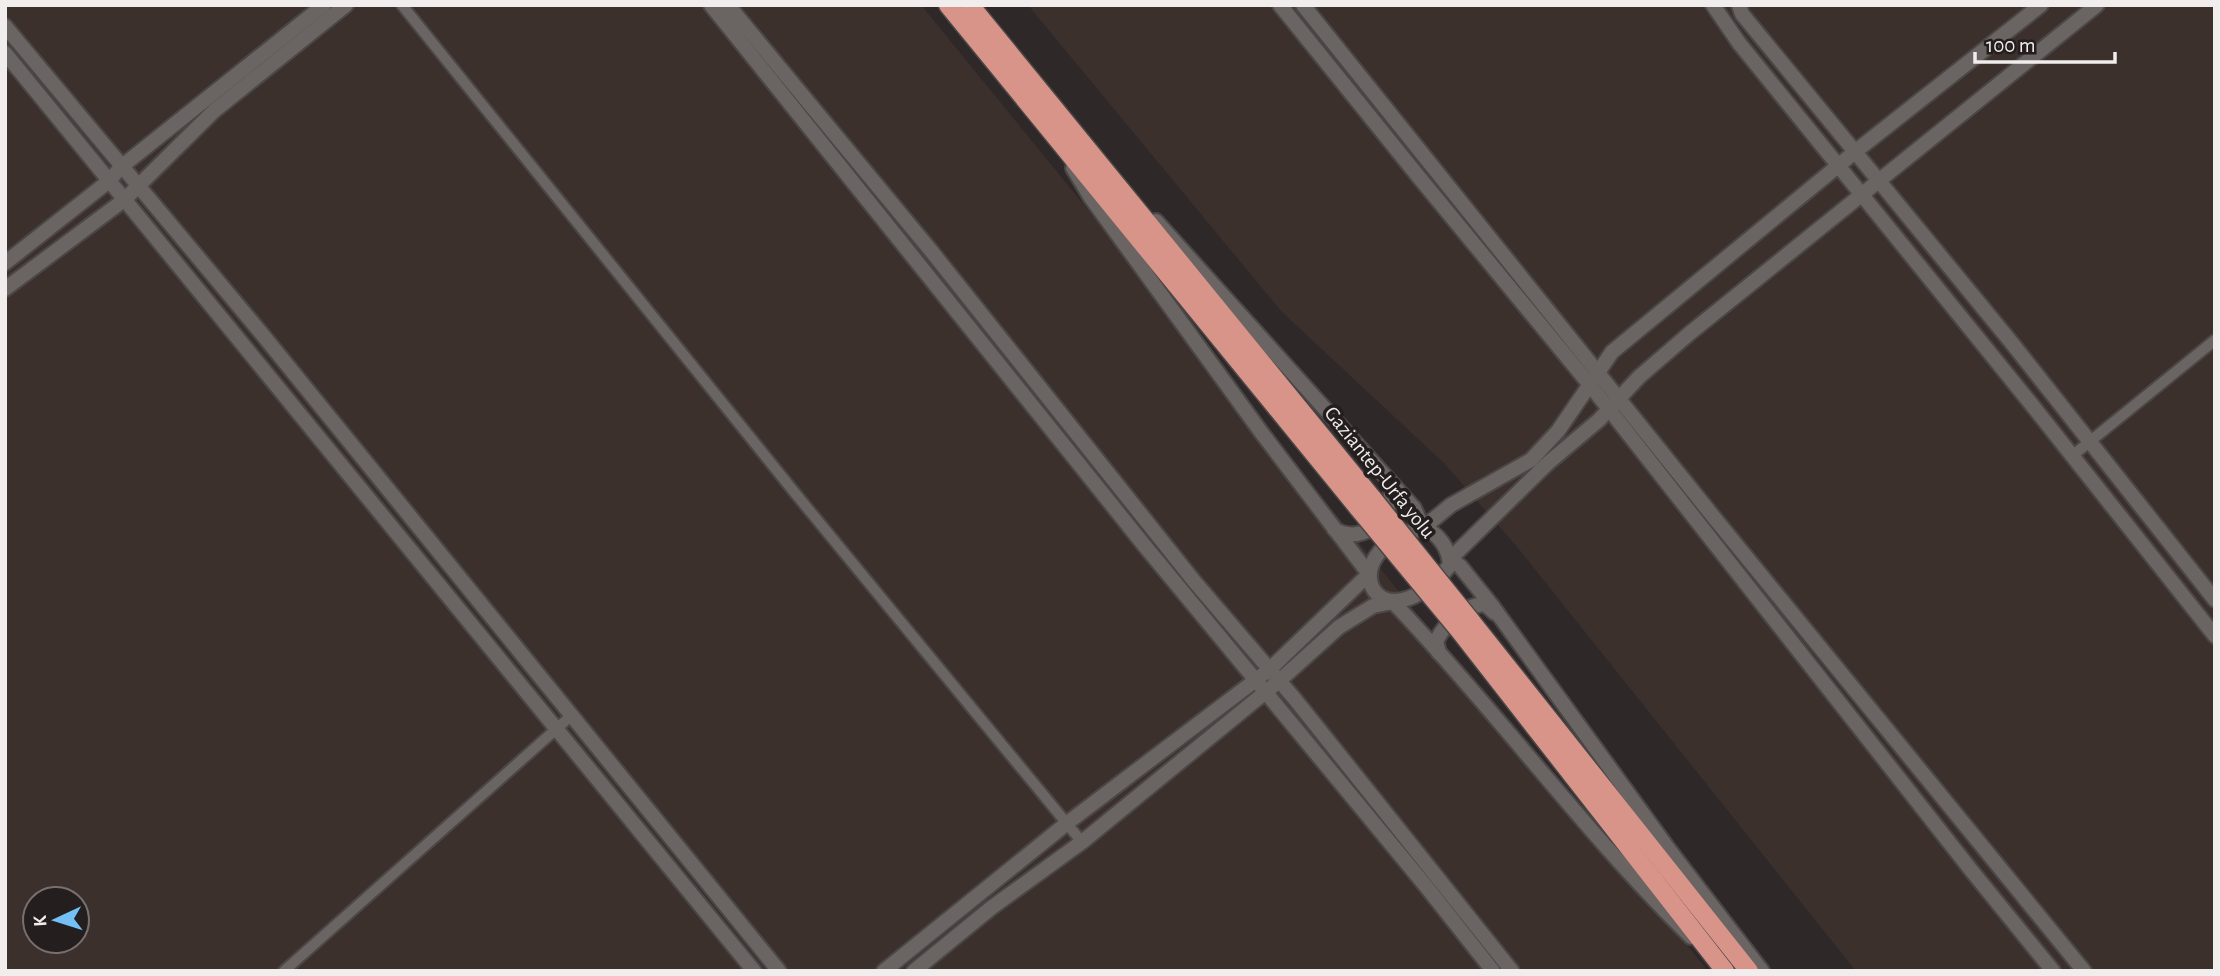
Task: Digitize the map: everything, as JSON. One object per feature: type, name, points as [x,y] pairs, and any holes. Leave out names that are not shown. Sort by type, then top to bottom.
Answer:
[{"type":"highway","name":"Gaziantep-Urfa yolu","points":[[948,5],[1366,504]]},
{"type":"highway","name":"Gaziantep-Urfa yolu","points":[[970,5],[1120,189],[1366,504],[1749,971]]},
{"type":"highway","name":"Gaziantep-Urfa yolu","points":[[1465,626],[1725,971]]},
{"type":"street","points":[[5,264],[109,181],[121,167],[324,5]]},
{"type":"street","points":[[5,289],[124,200],[214,111],[346,5]]},
{"type":"street","points":[[402,5],[795,493],[1082,842]]},
{"type":"street","points":[[711,5],[1255,681],[1493,971]]},
{"type":"street","points":[[728,5],[932,252],[1512,971]]},
{"type":"street","points":[[1280,5],[1594,379],[1619,399],[2084,971]]},
{"type":"street","points":[[1303,5],[1594,379],[1608,411],[2053,971]]},
{"type":"street","points":[[1713,5],[1739,43],[2215,636]]},
{"type":"street","points":[[1739,5],[1742,14],[1856,151],[2215,600]]},
{"type":"street","points":[[914,971],[991,908],[1082,842],[1265,692],[1274,676],[1369,574],[1378,554],[1394,539],[1406,532],[1423,528],[1451,505],[1531,460],[1558,431],[1612,352],[1856,151],[2041,5]]},
{"type":"street","points":[[1450,559],[1548,463],[1608,411],[1639,377],[1690,333],[2097,5]]},
{"type":"street","points":[[5,26],[262,334],[779,971]]},
{"type":"street","points":[[5,53],[754,971]]},
{"type":"street","points":[[1047,126],[1091,198],[1369,574],[1371,585],[1377,594],[1393,602],[1650,897],[1725,971]]},
{"type":"street","points":[[884,971],[1066,824],[1255,681],[1274,676],[1339,627],[1373,606],[1410,599],[1429,587],[1450,565],[1445,546],[1433,533],[1423,528],[1414,508],[1186,253],[1152,217],[1120,189]]},
{"type":"street","points":[[2072,456],[2215,340]]},
{"type":"street","points":[[1333,528],[1345,536],[1356,535],[1377,524],[1391,501],[1392,491],[1387,478]]},
{"type":"street","points":[[1450,559],[1460,566],[1501,618],[1670,851],[1762,971]]},
{"type":"street","points":[[1440,653],[1436,640],[1443,628],[1459,612],[1485,604],[1501,618]]},
{"type":"street","points":[[284,971],[572,715]]},
{"type":"shaded area","points":[[5,5],[921,5],[1708,971],[5,971]]},
{"type":"shaded area","points":[[1028,5],[2215,5],[2215,971],[1856,971],[1518,548],[1445,464],[1282,312]]}]
